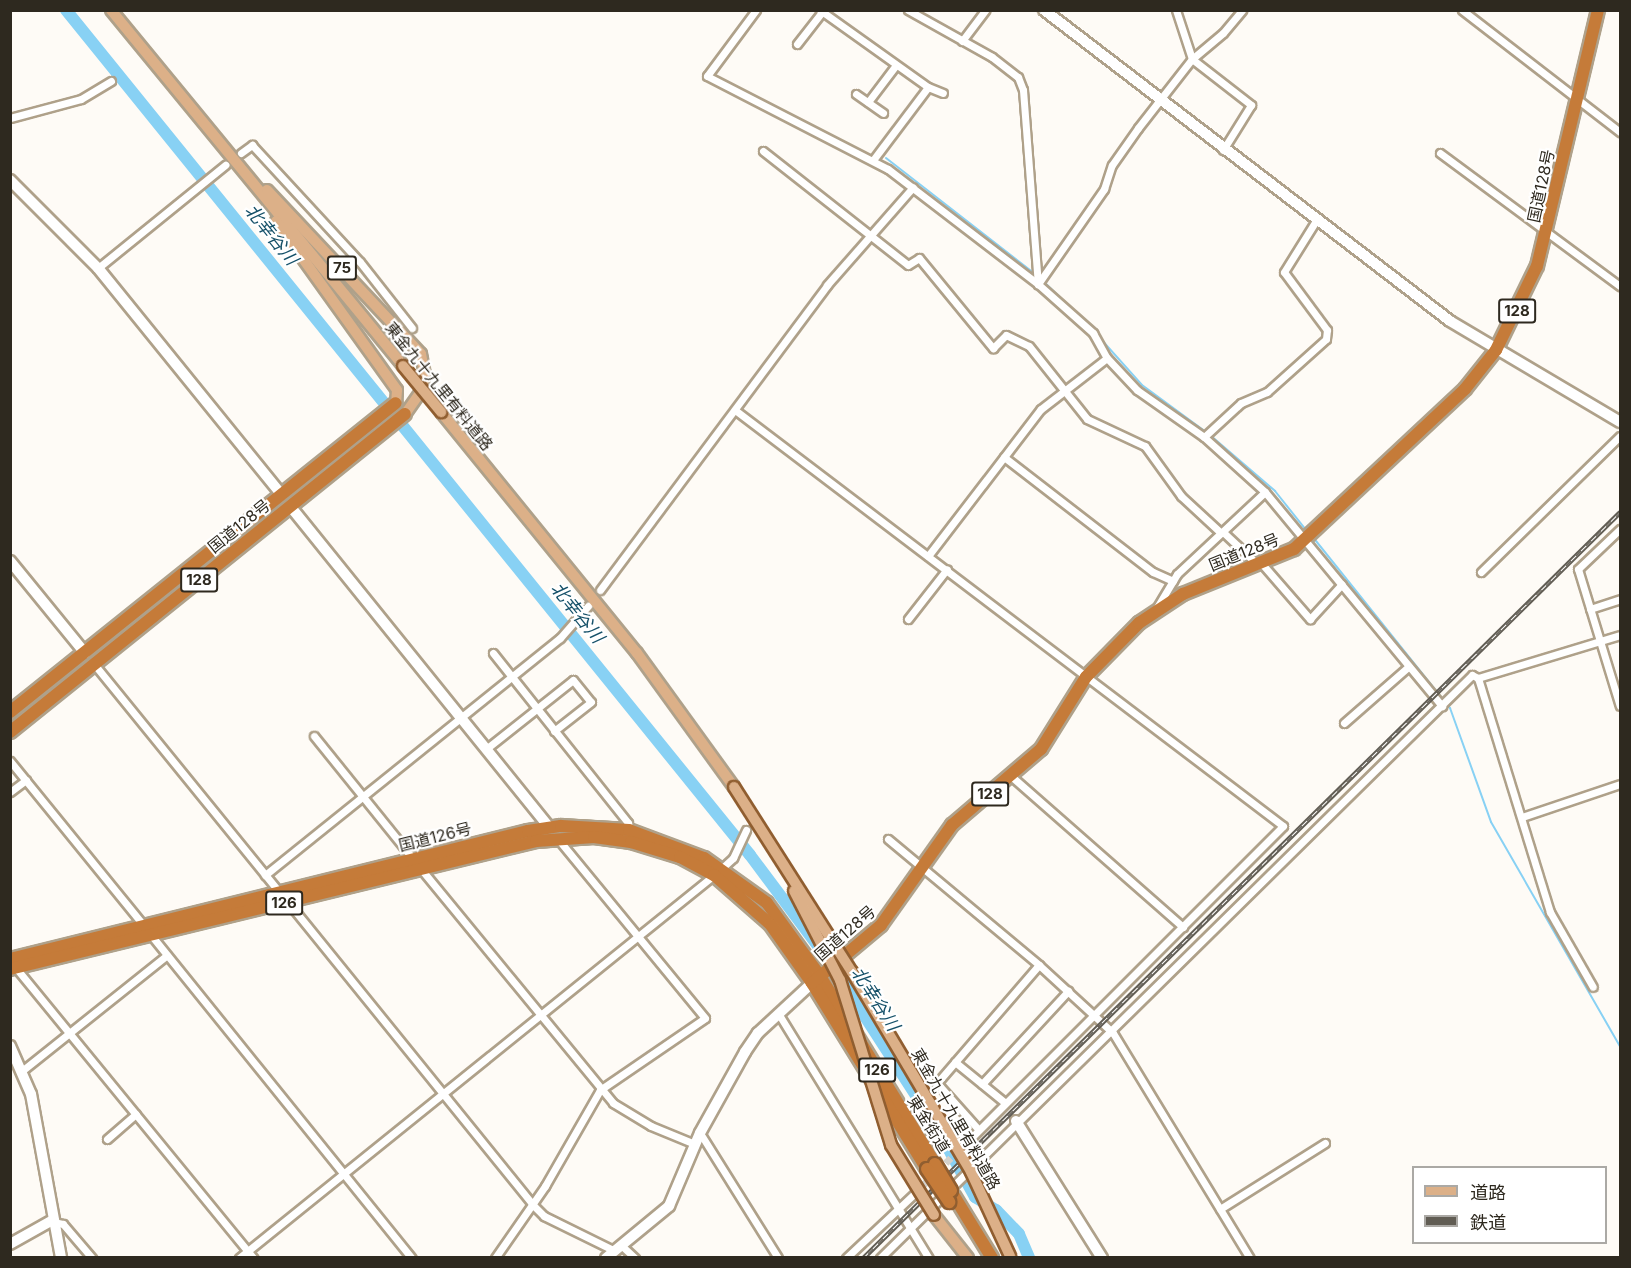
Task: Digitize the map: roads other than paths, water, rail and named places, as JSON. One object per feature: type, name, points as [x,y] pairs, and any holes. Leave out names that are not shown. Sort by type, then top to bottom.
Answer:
[{"type":"highway","name":"国道128号","points":[[816,980],[881,925],[952,825],[1041,749],[1086,677],[1156,609],[1183,594],[1261,565],[1307,538],[1446,409],[1496,350],[1524,297],[1547,234],[1598,10]]},
{"type":"highway","name":"国道128号","points":[[10,712],[396,403]]},
{"type":"highway","name":"国道128号","points":[[10,732],[405,414]]},
{"type":"highway","points":[[379,418],[387,427]]},
{"type":"highway","points":[[282,495],[290,506]]},
{"type":"highway","points":[[183,574],[191,585]]},
{"type":"highway","points":[[85,653],[94,664]]},
{"type":"highway","name":"国道126号","points":[[12,965],[147,930],[553,833],[629,830],[685,848],[718,871],[770,924],[816,980]]},
{"type":"highway","name":"国道126号","points":[[553,833],[615,839],[651,846],[718,871]]},
{"type":"highway","name":"東金街道","points":[[816,980],[931,1166],[984,1257]]},
{"type":"highway","name":"東金街道","points":[[951,1199],[992,1257]]},
{"type":"main road","name":"東金九十九里有料道路","points":[[111,10],[637,653],[734,787],[858,982],[971,1172],[1011,1257]]},
{"type":"main road","name":"75","points":[[214,135],[397,390],[396,403]]},
{"type":"main road","name":"75","points":[[214,135],[414,343],[424,363],[424,382],[417,399],[405,414]]},
{"type":"main road","name":"東金九十九里有料道路","points":[[734,787],[840,980],[882,1123],[903,1169],[934,1215],[968,1257]]},
{"type":"street","points":[[756,10],[706,76],[873,160],[913,187],[1038,284],[1093,333],[1107,358],[1137,390],[1204,437],[1265,492],[1307,538],[1442,706]]},
{"type":"street","points":[[908,10],[1008,67],[1018,77],[1023,90],[1038,284]]},
{"type":"street","points":[[962,40],[985,10]]},
{"type":"street","points":[[1044,10],[1223,150],[1450,321],[1620,422]]},
{"type":"street","points":[[1176,10],[1192,59],[1251,105],[1223,150]]},
{"type":"street","points":[[1038,284],[1104,189],[1112,165],[1160,100],[1192,59],[1223,33],[1242,10]]},
{"type":"street","points":[[1462,10],[1620,132]]},
{"type":"street","points":[[797,44],[820,11],[874,46],[896,65],[928,87],[943,93]]},
{"type":"street","points":[[868,102],[896,65]]},
{"type":"street","points":[[10,118],[81,99],[111,81]]},
{"type":"street","points":[[873,160],[928,87]]},
{"type":"street","points":[[856,94],[883,113]]},
{"type":"street","points":[[241,153],[252,145],[360,262],[412,328]]},
{"type":"street","points":[[763,152],[872,234],[908,265],[919,258],[993,348],[1005,335],[1029,346],[1087,419],[1145,446],[1181,496],[1261,565],[1310,619],[1342,584]]},
{"type":"street","points":[[1440,153],[1620,286]]},
{"type":"street","points":[[98,268],[225,165]]},
{"type":"street","points":[[10,180],[98,268],[282,495]]},
{"type":"street","points":[[600,590],[827,285],[913,187]]},
{"type":"street","points":[[1204,437],[1242,403],[1267,392],[1326,339],[1327,330],[1284,272],[1317,219]]},
{"type":"street","points":[[928,556],[1041,409],[1107,358]]},
{"type":"street","points":[[735,410],[1283,826],[1183,927],[1093,1013],[970,1139]]},
{"type":"street","points":[[1481,572],[1620,436]]},
{"type":"street","points":[[1004,457],[1153,572],[1173,581]]},
{"type":"street","points":[[1156,609],[1173,581],[1265,492]]},
{"type":"street","points":[[290,506],[705,1018],[600,1090],[532,1204],[495,1257]]},
{"type":"street","points":[[1620,530],[1578,569],[1620,706]]},
{"type":"street","points":[[10,561],[85,653]]},
{"type":"street","points":[[908,619],[946,569]]},
{"type":"street","points":[[1590,609],[1620,599]]},
{"type":"street","points":[[265,875],[560,638],[588,606]]},
{"type":"street","points":[[880,1257],[1472,675],[1478,678],[1620,635]]},
{"type":"street","points":[[493,653],[628,824],[629,830]]},
{"type":"street","points":[[94,664],[532,1204],[543,1216],[614,1252],[635,1257]]},
{"type":"street","points":[[1344,723],[1409,666]]},
{"type":"street","points":[[1478,678],[1554,923],[1593,987]]},
{"type":"street","points":[[486,749],[573,680],[591,702],[554,731]]},
{"type":"street","points":[[314,736],[542,1015],[600,1090],[634,1118],[695,1144]]},
{"type":"street","points":[[10,761],[412,1257]]},
{"type":"street","points":[[1011,776],[1183,927]]},
{"type":"street","points":[[10,792],[26,780]]},
{"type":"street","points":[[1522,817],[1620,784]]},
{"type":"street","points":[[239,1257],[718,871],[736,850],[746,830]]},
{"type":"street","points":[[888,839],[1039,965],[1110,1030],[1250,1257]]},
{"type":"street","points":[[23,1070],[167,955]]},
{"type":"street","points":[[12,965],[253,1257]]},
{"type":"street","points":[[978,1129],[937,1083],[1039,965]]},
{"type":"street","points":[[614,1252],[669,1206],[700,1133],[745,1052],[778,1013],[816,980]]},
{"type":"street","points":[[982,1084],[1068,991]]},
{"type":"street","points":[[778,1013],[929,1257]]},
{"type":"street","points":[[10,1046],[23,1070],[31,1094],[51,1221],[61,1257]]},
{"type":"street","points":[[955,1062],[1004,1102]]},
{"type":"street","points":[[107,1139],[136,1114]]},
{"type":"street","points":[[1016,1121],[1102,1257]]},
{"type":"street","points":[[700,1133],[778,1257]]},
{"type":"street","points":[[1220,1209],[1325,1143]]},
{"type":"street","points":[[846,1257],[914,1194]]},
{"type":"street","points":[[10,1244],[51,1221],[63,1224],[92,1257]]},
{"type":"waterway","name":"北幸谷川","points":[[66,10],[750,855],[824,954]]},
{"type":"waterway","points":[[886,158],[1035,274]]},
{"type":"waterway","points":[[1044,282],[1091,327]]},
{"type":"waterway","points":[[1099,337],[1142,385],[1206,432]]},
{"type":"waterway","points":[[1210,435],[1275,491],[1306,530]]},
{"type":"waterway","points":[[1312,536],[1450,708],[1491,822],[1620,1046]]},
{"type":"waterway","name":"北幸谷川","points":[[842,981],[937,1128],[975,1197],[996,1210],[1019,1234],[1029,1258]]},
{"type":"tunnel","points":[[916,1192],[970,1139]]},
{"type":"railway","points":[[863,1258],[1620,512]]}]
